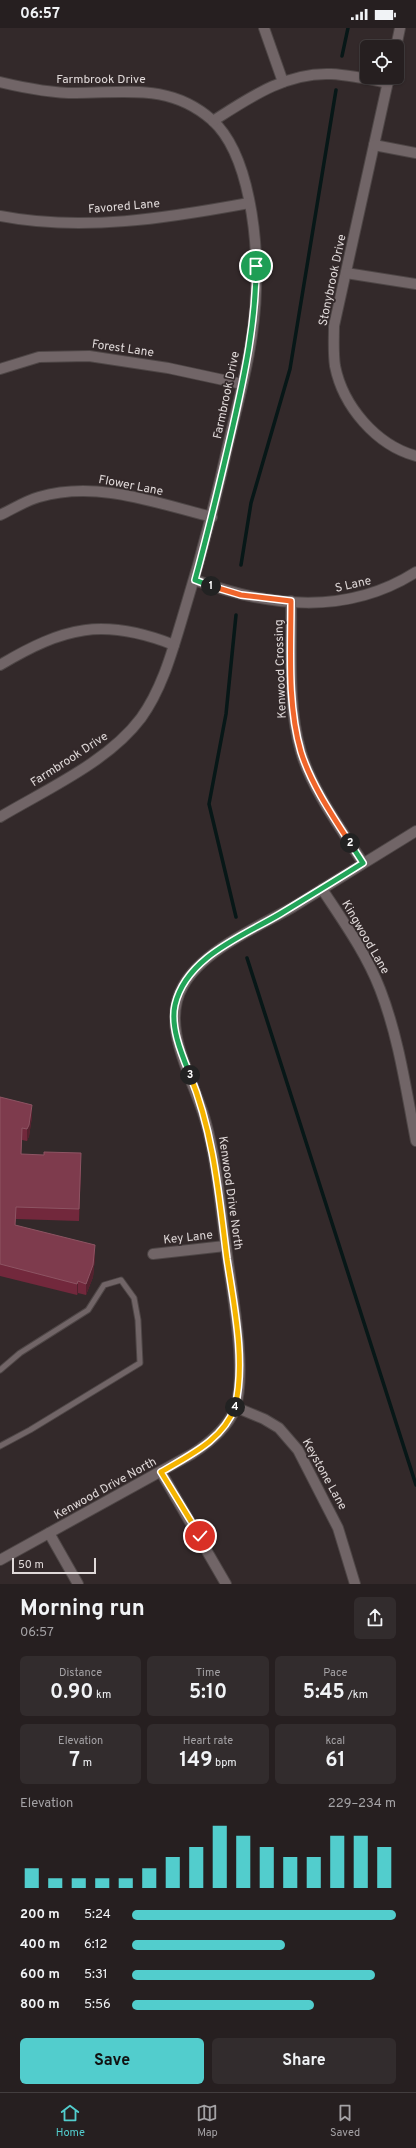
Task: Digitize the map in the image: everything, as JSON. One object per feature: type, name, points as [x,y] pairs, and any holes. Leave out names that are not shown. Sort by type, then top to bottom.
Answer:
[{"type":"street","points":[[264,28],[283,82]]},
{"type":"street","points":[[397,40],[400,28]]},
{"type":"street","points":[[213,121],[256,94],[283,82],[310,75],[329,74],[360,77]]},
{"type":"street","name":"Farmbrook Drive","points":[[0,82],[42,91],[73,93],[143,91],[159,93],[176,98],[193,106],[213,121],[230,143],[244,180],[249,203],[254,242],[256,290],[248,354],[212,517],[195,580],[174,645],[154,695],[143,716],[129,733],[99,758],[0,817]]},
{"type":"street","name":"Stonybrook Drive","points":[[388,84],[334,326],[333,350],[341,387],[349,403],[369,428],[398,449],[416,456]]},
{"type":"street","points":[[374,145],[416,153]]},
{"type":"street","name":"Favored Lane","points":[[0,216],[21,220],[71,223],[161,217],[249,203]]},
{"type":"street","points":[[346,273],[416,284]]},
{"type":"street","name":"Forest Lane","points":[[0,369],[39,357],[89,356],[168,368],[242,384]]},
{"type":"street","name":"Flower Lane","points":[[0,515],[39,497],[81,491],[114,493],[212,517]]},
{"type":"street","name":"S Lane","points":[[195,580],[241,595],[291,601],[335,602],[353,599],[386,588],[416,572]]},
{"type":"street","name":"Kenwood Crossing","points":[[291,601],[294,716],[302,754],[316,786],[363,863]]},
{"type":"street","points":[[0,665],[32,646],[87,628],[138,632],[174,645]]},
{"type":"street","name":"Kenwood Drive North","points":[[0,1560],[161,1472],[204,1446],[225,1426],[236,1407],[240,1373],[234,1307],[213,1154],[198,1094],[178,1041],[175,1028],[175,1006],[184,984],[208,958],[229,943],[322,889],[416,831]]},
{"type":"street","name":"Kingwood Lane","points":[[322,889],[369,964],[380,989],[392,1022],[399,1051],[416,1141]]},
{"type":"street","name":"Key Lane","points":[[153,1254],[225,1246]]},
{"type":"street","name":"Keystone Lane","points":[[236,1407],[264,1419],[279,1428],[298,1450],[338,1528],[354,1584]]},
{"type":"street","points":[[161,1472],[226,1584]]},
{"type":"street","points":[[49,1533],[78,1584]]},
{"type":"lane","points":[[0,1370],[20,1353],[88,1310],[104,1285],[121,1280],[134,1298],[138,1320],[140,1363],[30,1430],[0,1446]]},
{"type":"building","points":[[0,1097],[32,1105],[29,1125],[27,1129],[22,1128],[21,1154],[44,1155],[44,1152],[81,1153],[79,1209],[16,1207],[15,1225],[95,1245],[93,1265],[86,1284],[78,1281],[77,1284],[0,1264]]},
{"type":"waterway","points":[[342,56],[348,28]]},
{"type":"waterway","points":[[241,565],[251,503],[290,369],[336,90]]},
{"type":"waterway","points":[[236,615],[226,714],[209,804],[236,917]]},
{"type":"waterway","points":[[247,958],[416,1485]]},
{"type":"route","points":[[200,1536],[161,1472],[204,1446],[225,1426],[236,1407],[240,1373],[234,1307],[213,1154],[207,1125],[198,1094],[186,1066],[178,1041],[175,1028],[175,1006],[184,984],[194,971],[208,958],[229,943],[322,889],[363,863],[316,786],[302,754],[297,737],[292,688],[291,601],[241,595],[221,590],[195,580],[212,517],[248,354],[255,310],[256,266]]}]
